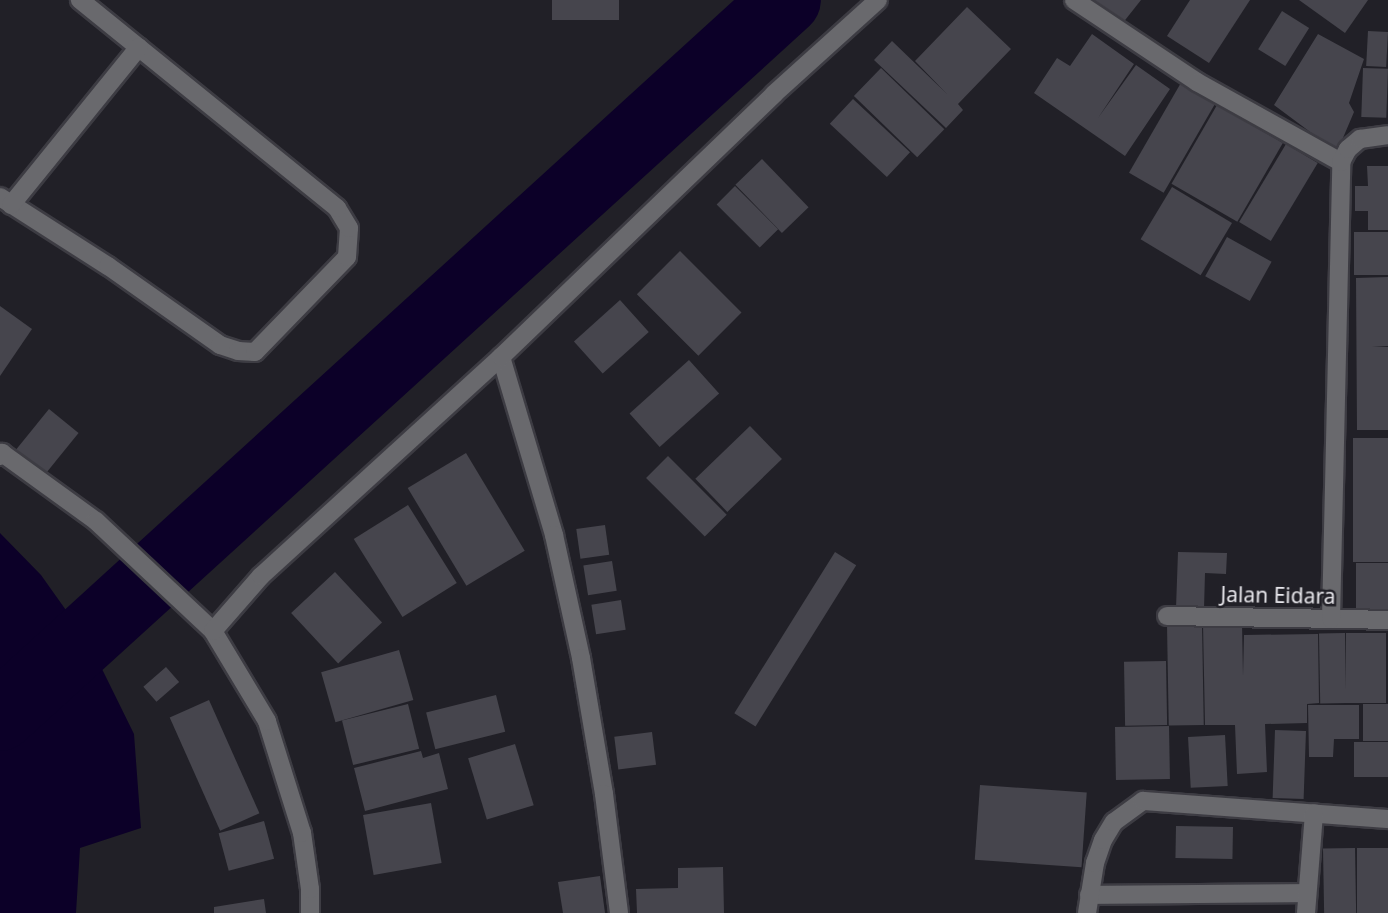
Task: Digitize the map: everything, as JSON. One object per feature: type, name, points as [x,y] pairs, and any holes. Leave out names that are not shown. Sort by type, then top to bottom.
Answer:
[{"type":"street","points":[[80,0],[139,47],[337,208],[349,228],[347,257],[255,352],[238,351],[220,345],[108,266],[6,201],[139,47]]},
{"type":"street","points":[[213,631],[261,576],[501,357],[774,93],[878,0]]},
{"type":"street","points":[[1074,0],[1197,82],[1341,162]]},
{"type":"street","points":[[1331,619],[1341,162],[1348,149],[1360,139],[1388,135]]},
{"type":"street","points":[[501,357],[554,535],[581,658],[604,794],[619,913]]},
{"type":"street","points":[[1,454],[96,521],[213,631],[267,721],[302,833],[310,889],[310,913]]},
{"type":"street","name":"Jalan Eidara","points":[[1167,616],[1388,620]]},
{"type":"street","points":[[1087,913],[1088,895],[1103,840],[1114,822],[1143,801],[1388,820]]},
{"type":"street","points":[[1306,913],[1314,813]]},
{"type":"street","points":[[1088,895],[1307,893]]},
{"type":"shaded area","points":[[0,533],[41,575],[68,613],[103,671],[134,734],[141,828],[80,848],[76,913],[0,913]]},
{"type":"building","points":[[552,0],[619,0],[619,20],[552,20]]},
{"type":"building","points":[[1094,0],[1141,0],[1122,24]]},
{"type":"building","points":[[1190,0],[1250,0],[1209,63],[1167,36]]},
{"type":"building","points":[[1299,0],[1368,0],[1345,33]]},
{"type":"building","points":[[967,7],[1011,49],[958,104],[963,110],[946,128],[874,60],[892,41],[947,94],[915,61]]},
{"type":"building","points":[[1282,11],[1309,28],[1285,66],[1258,49]]},
{"type":"building","points":[[1368,31],[1388,32],[1386,67],[1366,66]]},
{"type":"building","points":[[1092,34],[1134,64],[1098,118],[1136,65],[1170,89],[1125,156],[1034,93],[1057,58],[1070,66]]},
{"type":"building","points":[[1318,34],[1364,59],[1349,103],[1354,112],[1337,152],[1274,105]]},
{"type":"building","points":[[881,68],[944,129],[917,157],[854,96]]},
{"type":"building","points":[[1363,68],[1388,69],[1386,118],[1361,117]]},
{"type":"building","points":[[1182,81],[1217,101],[1164,193],[1129,173]]},
{"type":"building","points":[[853,99],[910,152],[887,177],[830,124]]},
{"type":"building","points":[[1217,105],[1283,143],[1237,222],[1172,184]]},
{"type":"building","points":[[1286,144],[1318,163],[1271,241],[1239,222]]},
{"type":"building","points":[[762,159],[809,207],[782,233],[735,185]]},
{"type":"building","points":[[1367,166],[1388,166],[1388,230],[1368,230],[1368,211],[1355,211],[1355,186],[1368,186]]},
{"type":"building","points":[[735,186],[778,229],[760,248],[717,204]]},
{"type":"building","points":[[1172,187],[1232,223],[1201,275],[1141,239]]},
{"type":"building","points":[[1354,232],[1388,232],[1388,275],[1354,275]]},
{"type":"building","points":[[1227,237],[1272,262],[1250,301],[1205,276]]},
{"type":"building","points":[[680,251],[742,313],[698,356],[637,294]]},
{"type":"building","points":[[1388,277],[1388,346],[1372,347],[1388,347],[1388,430],[1357,430],[1356,278]]},
{"type":"building","points":[[620,300],[649,332],[603,373],[574,341]]},
{"type":"building","points":[[0,306],[32,329],[0,376]]},
{"type":"building","points":[[689,360],[719,393],[660,447],[630,414]]},
{"type":"building","points":[[49,409],[79,433],[43,476],[14,453]]},
{"type":"building","points":[[750,426],[782,459],[727,512],[695,479]]},
{"type":"building","points":[[1353,438],[1388,438],[1388,562],[1353,562]]},
{"type":"building","points":[[466,453],[525,551],[466,586],[408,488]]},
{"type":"building","points":[[668,456],[727,515],[705,537],[646,478]]},
{"type":"building","points":[[408,505],[457,583],[402,617],[354,539]]},
{"type":"building","points":[[605,525],[609,555],[580,559],[576,529]]},
{"type":"building","points":[[835,552],[856,565],[756,726],[734,713]]},
{"type":"building","points":[[1178,552],[1227,553],[1226,574],[1205,573],[1204,609],[1176,608]]},
{"type":"building","points":[[612,561],[617,591],[588,595],[583,566]]},
{"type":"building","points":[[1356,563],[1388,563],[1388,615],[1356,615]]},
{"type":"building","points":[[335,572],[382,622],[338,663],[291,613]]},
{"type":"building","points":[[621,600],[626,630],[596,634],[591,605]]},
{"type":"building","points":[[1242,623],[1243,676],[1244,635],[1318,634],[1319,703],[1307,704],[1307,723],[1265,724],[1267,772],[1237,774],[1235,725],[1205,725],[1203,624]]},
{"type":"building","points":[[1202,624],[1204,725],[1169,726],[1167,625]]},
{"type":"building","points":[[1319,633],[1345,633],[1346,703],[1320,703]]},
{"type":"building","points":[[1319,633],[1345,633],[1346,703],[1320,703]]},
{"type":"building","points":[[399,650],[413,700],[335,722],[321,672]]},
{"type":"building","points":[[1166,661],[1167,725],[1125,726],[1124,662]]},
{"type":"building","points":[[166,667],[179,682],[156,702],[143,687]]},
{"type":"building","points":[[496,695],[505,732],[435,749],[426,712]]},
{"type":"building","points":[[209,700],[259,813],[220,831],[170,717]]},
{"type":"building","points":[[408,704],[419,749],[353,765],[342,720]]},
{"type":"building","points":[[1363,704],[1388,704],[1388,741],[1363,741]]},
{"type":"building","points":[[1308,705],[1359,705],[1359,739],[1334,739],[1333,757],[1309,757]]},
{"type":"building","points":[[1169,726],[1170,779],[1116,780],[1115,727]]},
{"type":"building","points":[[1275,730],[1306,731],[1304,799],[1273,798]]},
{"type":"building","points":[[652,732],[656,765],[618,769],[614,737]]},
{"type":"building","points":[[1225,735],[1228,786],[1191,788],[1188,737]]},
{"type":"building","points":[[1354,742],[1388,742],[1388,777],[1354,777]]},
{"type":"building","points":[[515,744],[534,805],[487,820],[468,758]]},
{"type":"building","points":[[421,751],[423,758],[439,753],[448,789],[365,811],[354,768]]},
{"type":"building","points":[[980,785],[1087,792],[1082,867],[975,860]]},
{"type":"building","points":[[431,803],[442,863],[374,875],[363,815]]},
{"type":"building","points":[[264,821],[274,859],[229,871],[219,833]]},
{"type":"building","points":[[1176,826],[1233,827],[1232,859],[1175,858]]},
{"type":"building","points":[[1355,848],[1356,913],[1324,913],[1323,849]]},
{"type":"building","points":[[1357,848],[1388,848],[1388,913],[1357,913]]},
{"type":"building","points":[[723,867],[724,913],[637,913],[636,889],[678,888],[678,868]]},
{"type":"building","points":[[600,876],[605,913],[563,913],[558,882]]},
{"type":"building","points":[[264,899],[266,913],[214,913],[214,907]]},
{"type":"waterway","points":[[0,716],[786,0]]}]
